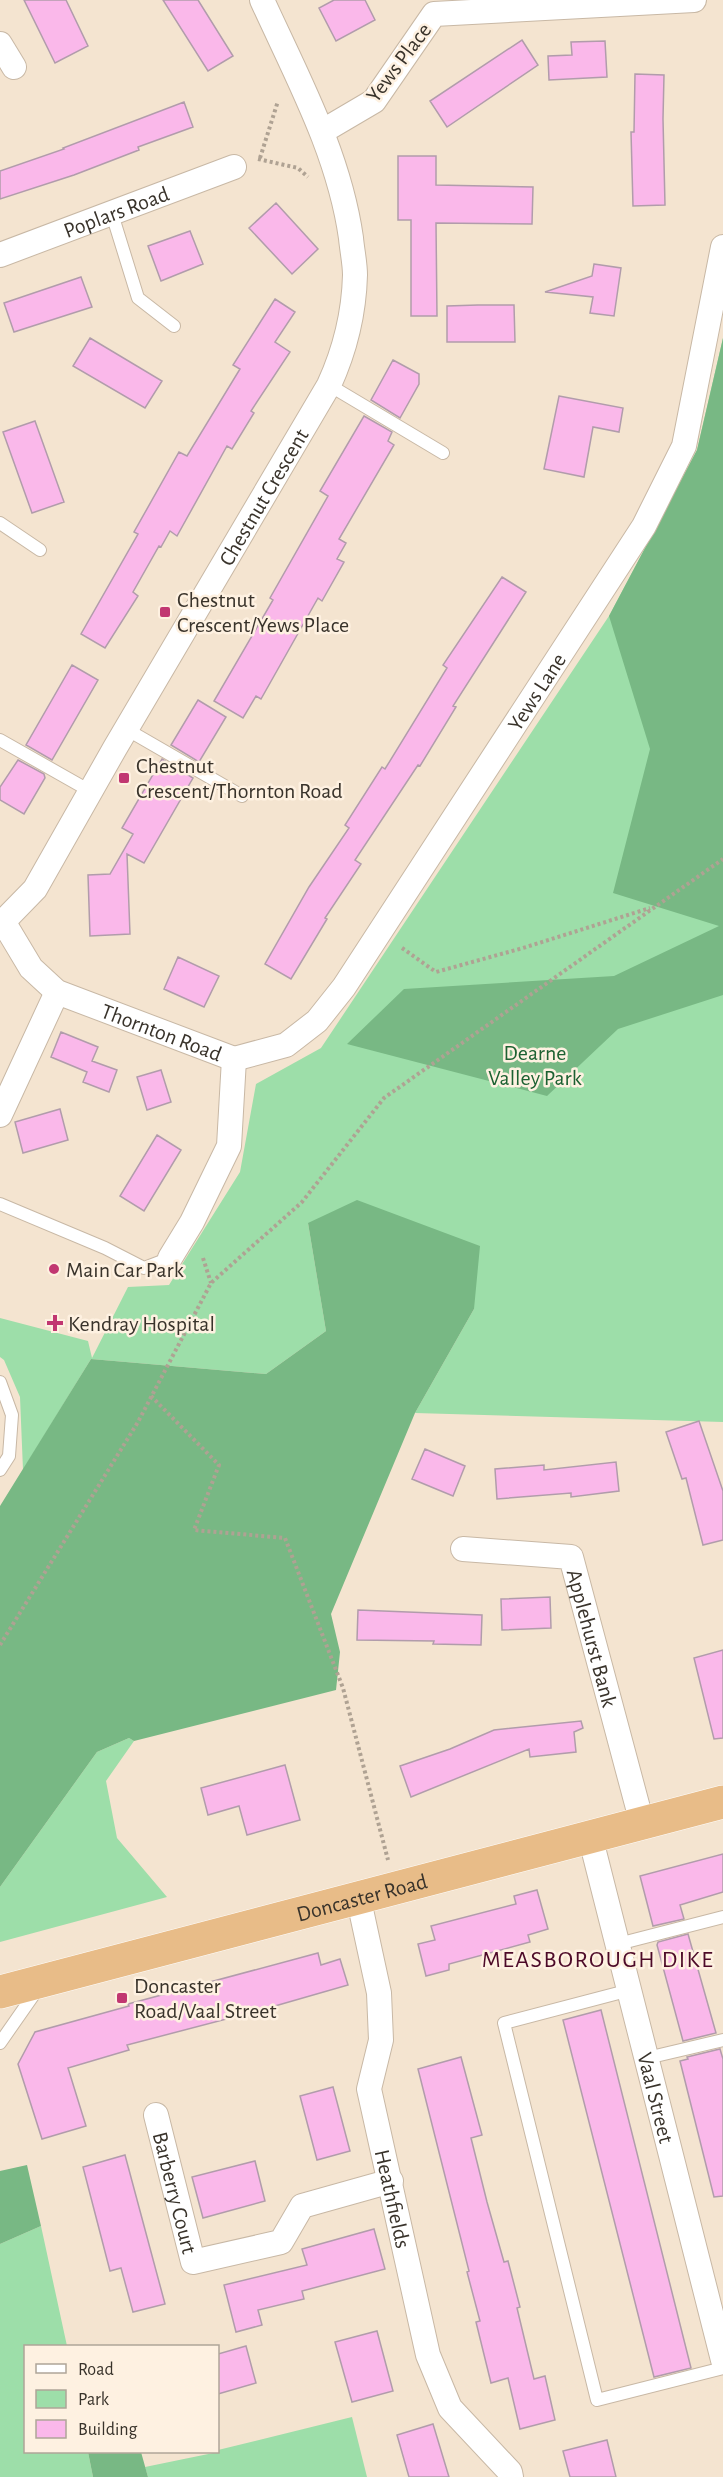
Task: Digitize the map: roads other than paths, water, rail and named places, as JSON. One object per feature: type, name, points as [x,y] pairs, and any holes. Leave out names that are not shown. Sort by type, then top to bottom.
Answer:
[{"type":"highway","name":"Doncaster Road","points":[[0,1992],[358,1896],[723,1802]]},
{"type":"street","name":"Chestnut Crescent","points":[[2,924],[35,889],[338,366],[352,316],[355,272],[347,211],[322,131],[262,0]]},
{"type":"street","name":"Yews Place","points":[[322,131],[374,101],[434,14],[694,0]]},
{"type":"street","points":[[0,44],[14,67]]},
{"type":"street","name":"Poplars Road","points":[[0,255],[234,167]]},
{"type":"street","name":"Yews Lane","points":[[234,1059],[286,1045],[317,1021],[344,987],[644,526],[684,446],[723,247]]},
{"type":"street","name":"Thornton Road","points":[[2,924],[31,968],[57,992],[234,1059],[229,1146],[192,1222],[170,1258]]},
{"type":"street","points":[[0,1115],[57,992]]},
{"type":"street","name":"Applehurst Bank","points":[[463,1549],[571,1557],[642,1823]]},
{"type":"street","name":"Vaal Street","points":[[590,1836],[723,2360]]},
{"type":"street","name":"Heathfields","points":[[358,1896],[379,1993],[381,2040],[369,2088],[428,2355],[450,2408],[510,2472],[511,2477]]},
{"type":"street","name":"Barberry Court","points":[[156,2115],[193,2262],[281,2242],[302,2206],[391,2181]]},
{"type":"lane","points":[[112,214],[138,298],[174,326]]},
{"type":"lane","points":[[329,385],[443,453]]},
{"type":"lane","points":[[0,523],[40,550]]},
{"type":"lane","points":[[126,729],[242,796]]},
{"type":"lane","points":[[0,740],[90,791]]},
{"type":"lane","points":[[0,1204],[144,1268],[170,1258]]},
{"type":"lane","points":[[0,1382],[12,1415],[9,1456],[0,1470]]},
{"type":"lane","points":[[618,1944],[723,1917]]},
{"type":"lane","points":[[0,2043],[43,1982]]},
{"type":"lane","points":[[630,1990],[504,2023],[597,2400],[723,2368]]},
{"type":"lane","points":[[647,2058],[723,2040]]},
{"type":"place","name":"Chestnut Crescent/Yews Place","points":[[165,612]]},
{"type":"place","name":"Chestnut Crescent/Thornton Road","points":[[124,778]]},
{"type":"place","name":"Main Car Park","points":[[54,1269]]},
{"type":"place","name":"Kendray Hospital","points":[[55,1323]]},
{"type":"place","name":"Doncaster Road/Vaal Street","points":[[122,1998]]},
{"type":"district","name":"MEASBOROUGH DIKE","points":[[598,1959]]},
{"type":"park label","name":"Dearne Valley Park","points":[[535,1064]]}]
